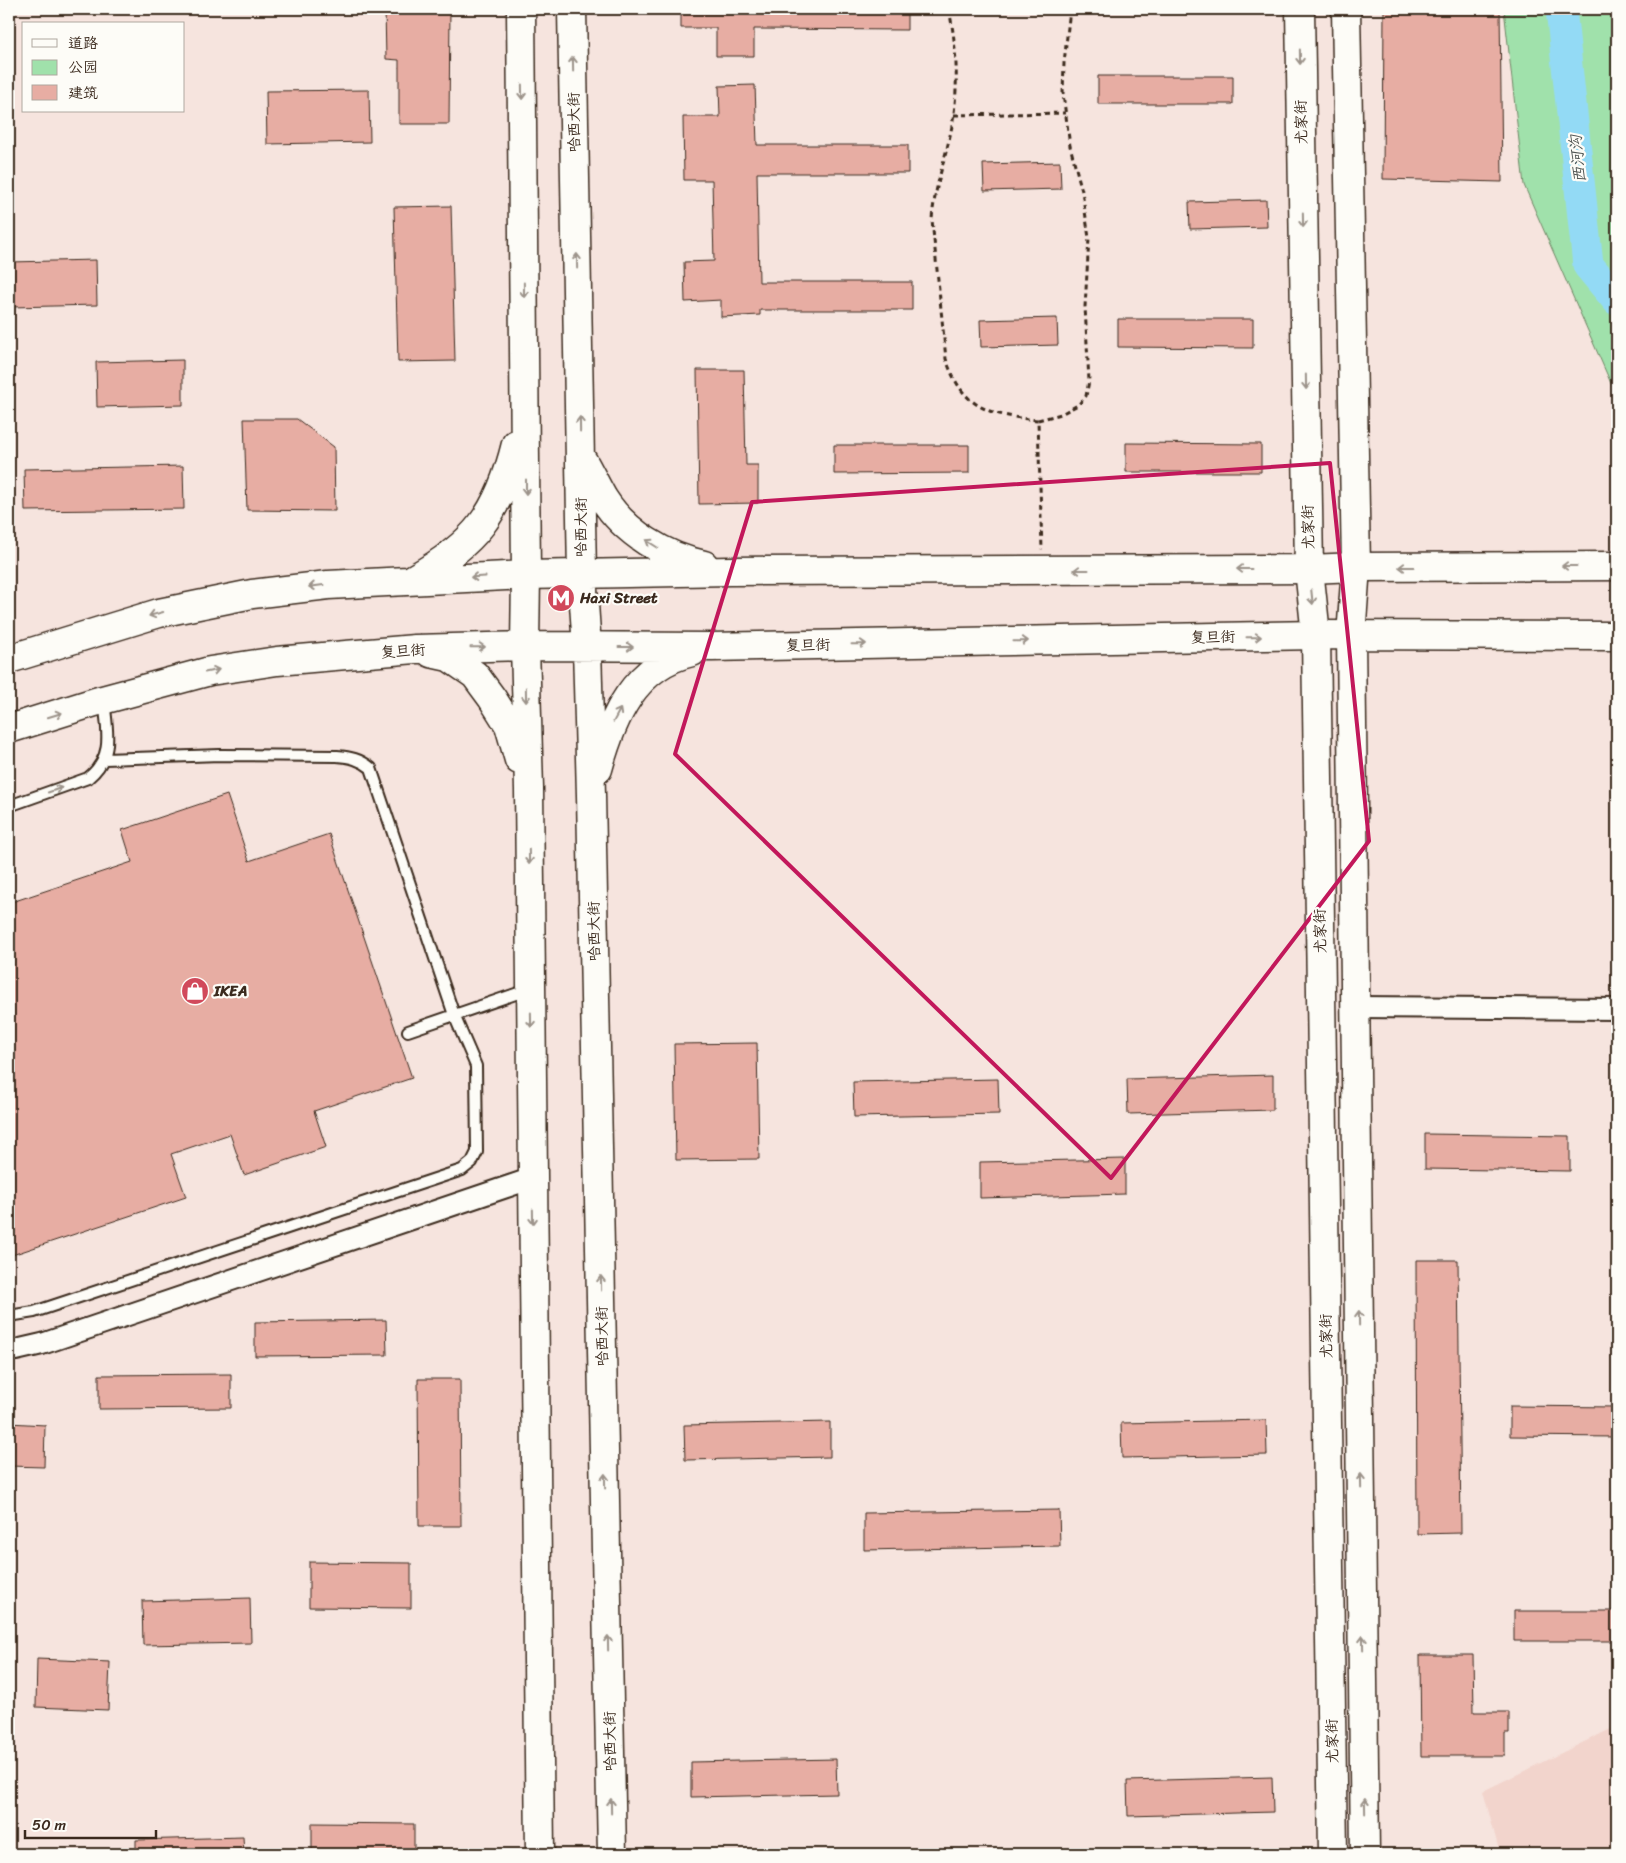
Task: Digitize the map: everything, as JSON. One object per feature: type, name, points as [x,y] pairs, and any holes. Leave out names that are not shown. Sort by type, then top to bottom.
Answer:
[{"type":"main road","points":[[521,9],[525,646],[529,789],[540,1854]]},
{"type":"main road","name":"哈西大街","points":[[572,9],[582,575],[587,647],[591,795],[612,1854]]},
{"type":"main road","name":"尤家街","points":[[1300,9],[1309,569],[1316,636],[1333,1854]]},
{"type":"main road","points":[[1346,9],[1356,567],[1351,636],[1365,1854]]},
{"type":"main road","points":[[409,581],[436,566],[463,545],[490,516],[503,491],[525,409]]},
{"type":"main road","points":[[581,456],[604,500],[629,529],[655,547],[688,562],[730,571]]},
{"type":"main road","points":[[9,659],[159,613],[252,594],[328,585],[526,575],[730,571],[1617,566]]},
{"type":"main road","name":"复旦街","points":[[9,729],[104,700],[210,671],[278,661],[415,649],[525,646],[712,647],[1316,636],[1617,636]]},
{"type":"main road","points":[[591,795],[611,727],[627,697],[636,686],[664,661],[682,654],[712,647]]},
{"type":"main road","points":[[415,649],[449,657],[475,675],[509,726],[529,789]]},
{"type":"street","points":[[1355,1007],[1617,1009]]},
{"type":"street","points":[[9,1350],[42,1344],[533,1178]]},
{"type":"lane","points":[[9,806],[88,778],[98,769],[105,758],[107,746],[104,700]]},
{"type":"lane","points":[[9,1316],[34,1312],[462,1170],[472,1162],[477,1152],[476,1066],[454,1015],[376,780],[370,768],[363,761],[352,757],[336,756],[258,755],[105,758]]},
{"type":"lane","points":[[408,1031],[531,989]]},
{"type":"path","points":[[949,9],[957,62],[954,115],[932,205],[946,359],[952,377],[961,390],[975,404],[993,413],[1038,420],[1061,414],[1078,405],[1086,396],[1089,381],[1085,308],[1089,238],[1082,191],[1070,146],[1063,94],[1064,63],[1070,9]]},
{"type":"path","points":[[954,115],[1065,113]]},
{"type":"path","points":[[1038,420],[1042,570]]},
{"type":"highlighted area","points":[[1330,463],[1369,841],[1111,1178],[675,754],[752,502]]},
{"type":"shaded area","points":[[1617,1726],[1617,1854],[1500,1854],[1483,1791]]},
{"type":"green space","points":[[1504,9],[1617,9],[1617,397],[1524,185]]},
{"type":"building","points":[[385,9],[450,9],[449,124],[399,124],[399,60],[386,59]]},
{"type":"building","points":[[681,9],[907,9],[907,30],[754,29],[754,56],[716,56],[716,28],[681,28]]},
{"type":"building","points":[[1384,9],[1500,9],[1502,182],[1383,179]]},
{"type":"building","points":[[1098,76],[1233,76],[1233,104],[1098,104]]},
{"type":"building","points":[[755,85],[757,145],[908,145],[908,173],[757,173],[759,282],[912,282],[912,310],[760,310],[760,315],[721,317],[721,300],[685,302],[684,262],[714,261],[712,180],[684,180],[683,117],[720,117],[719,86]]},
{"type":"building","points":[[369,90],[370,142],[267,144],[266,91]]},
{"type":"building","points":[[1060,162],[1061,189],[984,191],[983,164]]},
{"type":"building","points":[[1266,200],[1267,227],[1190,229],[1189,202]]},
{"type":"building","points":[[451,206],[455,361],[398,362],[394,207]]},
{"type":"building","points":[[96,260],[97,305],[11,307],[10,262]]},
{"type":"building","points":[[1057,318],[1058,345],[981,347],[980,320]]},
{"type":"building","points":[[1118,319],[1253,319],[1253,348],[1118,347]]},
{"type":"building","points":[[183,360],[183,405],[97,407],[96,362]]},
{"type":"building","points":[[697,370],[744,370],[746,465],[758,465],[758,503],[699,504]]},
{"type":"building","points":[[244,419],[297,419],[334,447],[335,511],[247,510]]},
{"type":"building","points":[[1126,443],[1261,444],[1261,472],[1126,472]]},
{"type":"building","points":[[834,445],[969,445],[969,473],[834,474]]},
{"type":"building","points":[[183,466],[184,509],[25,511],[24,469]]},
{"type":"building","name":"IKEA","points":[[227,795],[249,861],[329,834],[412,1078],[314,1111],[326,1147],[244,1175],[230,1134],[171,1154],[186,1197],[9,1256],[9,903],[132,862],[122,830]]},
{"type":"building","points":[[757,1043],[759,1159],[676,1160],[674,1044]]},
{"type":"building","points":[[1273,1075],[1273,1110],[1128,1114],[1127,1079]]},
{"type":"building","points":[[998,1079],[999,1114],[854,1117],[853,1082]]},
{"type":"building","points":[[1425,1134],[1570,1136],[1570,1171],[1425,1169]]},
{"type":"building","points":[[1125,1159],[1125,1194],[980,1198],[980,1162]]},
{"type":"building","points":[[1416,1260],[1458,1260],[1461,1533],[1417,1534]]},
{"type":"building","points":[[386,1320],[387,1355],[255,1356],[255,1322]]},
{"type":"building","points":[[231,1374],[231,1408],[99,1409],[99,1375]]},
{"type":"building","points":[[418,1379],[460,1379],[461,1526],[419,1526]]},
{"type":"building","points":[[1510,1406],[1617,1407],[1617,1437],[1510,1436]]},
{"type":"building","points":[[1266,1420],[1267,1455],[1122,1458],[1121,1423]]},
{"type":"building","points":[[830,1422],[830,1457],[685,1460],[684,1425]]},
{"type":"building","points":[[9,1423],[45,1425],[44,1467],[9,1466]]},
{"type":"building","points":[[1059,1510],[1060,1546],[864,1550],[864,1513]]},
{"type":"building","points":[[309,1562],[411,1563],[411,1608],[309,1607]]},
{"type":"building","points":[[250,1598],[251,1643],[143,1645],[142,1601]]},
{"type":"building","points":[[1514,1611],[1617,1611],[1617,1641],[1514,1641]]},
{"type":"building","points":[[1420,1655],[1473,1655],[1474,1712],[1509,1712],[1509,1733],[1505,1733],[1505,1756],[1421,1756]]},
{"type":"building","points":[[37,1659],[110,1662],[108,1710],[36,1707]]},
{"type":"building","points":[[836,1759],[837,1794],[691,1797],[691,1762]]},
{"type":"building","points":[[1272,1777],[1273,1812],[1128,1816],[1127,1781]]},
{"type":"building","points":[[312,1823],[414,1824],[414,1854],[312,1854]]},
{"type":"building","points":[[243,1837],[244,1854],[136,1854],[136,1840]]},
{"type":"waterway","name":"西河沟","points":[[1561,9],[1588,265],[1617,300]]},
{"type":"place","name":"Haxi Street","points":[[561,598]]},
{"type":"place","name":"IKEA","points":[[195,991]]}]
